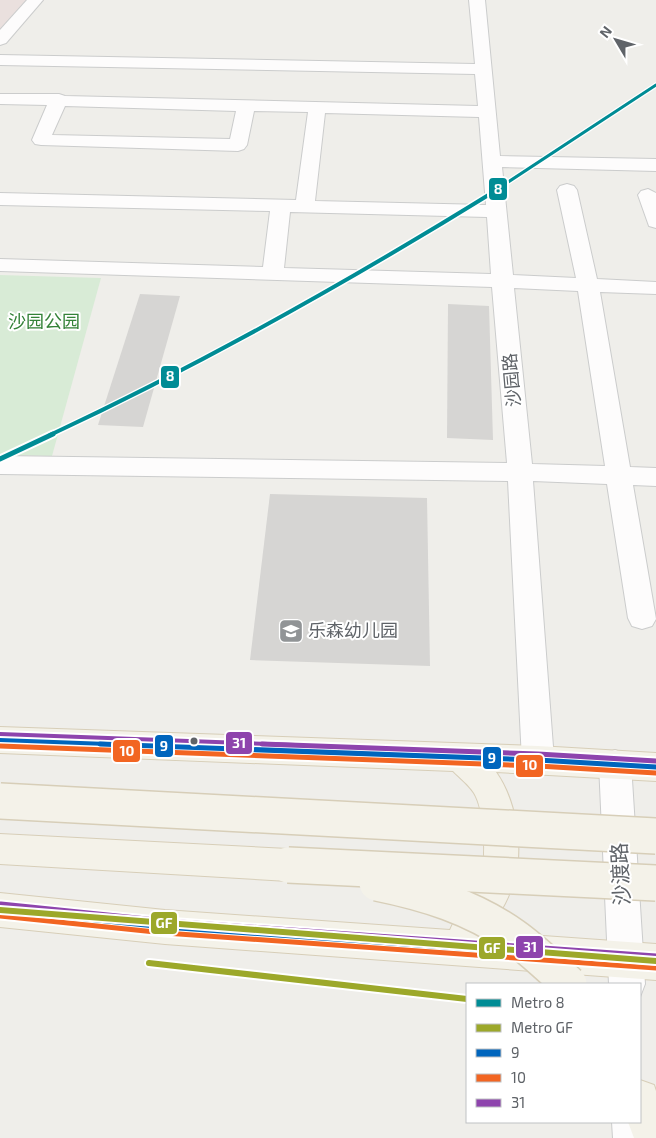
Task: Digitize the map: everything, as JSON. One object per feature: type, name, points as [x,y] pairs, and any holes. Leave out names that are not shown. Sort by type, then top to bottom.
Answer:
[{"type":"main road","points":[[0,740],[538,760],[656,767]]},
{"type":"main road","points":[[453,948],[479,916],[498,880],[500,851],[498,813],[488,787],[461,757]]},
{"type":"main road","points":[[0,800],[656,836]]},
{"type":"main road","points":[[0,849],[656,883]]},
{"type":"main road","points":[[288,865],[410,890],[454,904],[486,919],[514,936],[568,983]]},
{"type":"main road","points":[[0,910],[166,927],[453,948],[637,969]]},
{"type":"main road","points":[[641,1102],[654,1138]]},
{"type":"street","points":[[0,40],[36,0]]},
{"type":"street","name":"沙园路","points":[[477,0],[520,472],[538,760]]},
{"type":"street","points":[[0,60],[483,69]]},
{"type":"street","points":[[0,98],[487,112]]},
{"type":"street","points":[[59,100],[41,140],[238,145],[246,105]]},
{"type":"street","points":[[305,206],[318,107]]},
{"type":"street","points":[[492,161],[656,165]]},
{"type":"street","points":[[567,190],[588,286],[642,618]]},
{"type":"street","points":[[648,195],[656,222]]},
{"type":"street","points":[[0,198],[496,211]]},
{"type":"street","points":[[273,274],[281,205]]},
{"type":"street","points":[[0,265],[503,281],[656,288]]},
{"type":"street","points":[[0,465],[520,472],[656,477]]},
{"type":"street","name":"沙渡路","points":[[615,764],[637,969]]},
{"type":"street","points":[[632,1123],[632,1138]]},
{"type":"shaded area","points":[[0,0],[30,0],[0,31]]},
{"type":"green space","name":"沙园公园","points":[[0,275],[101,278],[52,456],[0,455]]},
{"type":"building","points":[[140,294],[180,296],[143,427],[98,425]]},
{"type":"building","points":[[448,304],[489,306],[493,440],[447,438]]},
{"type":"building","points":[[270,494],[427,498],[430,666],[250,660]]},
{"type":"metro line","name":"8","points":[[0,459],[169,377],[253,333],[336,286],[499,188],[656,85]]},
{"type":"metro line","name":"GF","points":[[0,910],[656,961]]},
{"type":"metro line","name":"GF","points":[[149,963],[466,999]]},
{"type":"transit line","name":"31","points":[[0,734],[538,754],[656,761]]},
{"type":"transit line","name":"9","points":[[0,740],[538,760],[656,767]]},
{"type":"transit line","name":"10","points":[[0,746],[538,766],[656,773]]},
{"type":"transit line","name":"31","points":[[1,904],[166,921],[656,956]]},
{"type":"transit line","name":"9","points":[[0,910],[165,927],[656,962]]},
{"type":"transit line","name":"10","points":[[0,916],[165,933],[656,968]]},
{"type":"place","name":"乐森幼儿园","points":[[291,631]]}]
